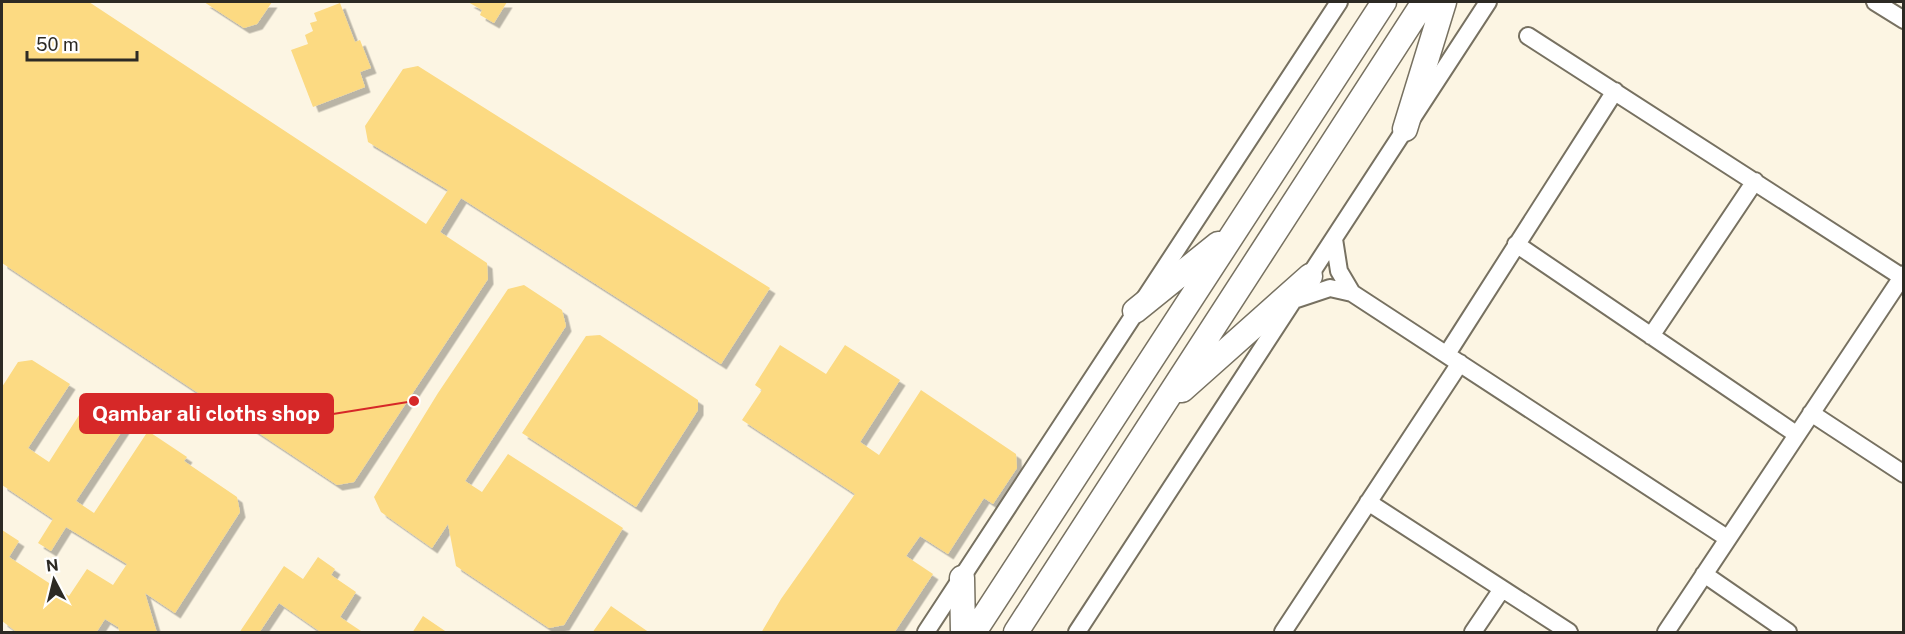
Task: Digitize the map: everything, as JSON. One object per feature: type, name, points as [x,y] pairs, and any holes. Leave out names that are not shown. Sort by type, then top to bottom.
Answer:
[{"type":"main road","points":[[975,633],[1384,2]]},
{"type":"main road","points":[[1016,633],[1157,411],[1424,2]]},
{"type":"main road","points":[[1405,129],[1444,2]]},
{"type":"main road","points":[[1135,311],[1234,231]]},
{"type":"main road","points":[[1157,411],[1310,276]]},
{"type":"main road","points":[[962,578],[963,633]]},
{"type":"street","points":[[926,633],[1339,2]]},
{"type":"street","points":[[1077,633],[1488,2]]},
{"type":"street","points":[[1875,2],[1904,20]]},
{"type":"street","points":[[1528,36],[1903,275],[1666,633]]},
{"type":"street","points":[[1284,633],[1368,502],[1453,359],[1516,244],[1615,91]]},
{"type":"street","points":[[1651,336],[1755,181]]},
{"type":"street","points":[[1334,239],[1339,271],[1352,293]]},
{"type":"street","points":[[1516,244],[1796,434]]},
{"type":"street","points":[[1294,301],[1330,288],[1352,293],[1727,538]]},
{"type":"street","points":[[1811,413],[1904,474]]},
{"type":"street","points":[[1368,502],[1569,633]]},
{"type":"street","points":[[1704,574],[1788,633]]},
{"type":"street","points":[[1473,633],[1502,589]]},
{"type":"building","points":[[2,2],[89,2],[426,224],[448,190],[368,142],[365,126],[403,69],[418,66],[770,288],[721,364],[461,198],[440,232],[487,263],[488,279],[354,482],[337,485],[2,263]]},
{"type":"building","points":[[204,2],[272,2],[257,24],[244,28]]},
{"type":"building","points":[[468,2],[507,2],[494,23],[480,15],[482,10]]},
{"type":"building","points":[[340,3],[355,42],[360,40],[371,68],[360,72],[365,87],[313,107],[291,50],[308,44],[305,35],[313,31],[310,23],[317,21],[314,13]]},
{"type":"building","points":[[524,285],[562,310],[566,326],[465,481],[482,492],[508,454],[623,528],[564,625],[549,628],[456,566],[448,524],[432,548],[381,512],[374,497],[438,393],[508,289]]},
{"type":"building","points":[[600,335],[698,400],[698,410],[636,507],[522,433],[586,336]]},
{"type":"building","points":[[780,345],[826,374],[845,345],[900,380],[860,442],[879,455],[921,390],[1016,454],[1017,468],[993,504],[984,498],[948,554],[920,536],[906,556],[933,574],[894,633],[761,633],[781,599],[855,494],[742,420],[762,390],[755,385]]},
{"type":"building","points":[[32,360],[70,384],[28,448],[49,462],[90,398],[128,422],[76,501],[94,513],[148,431],[187,457],[184,461],[237,497],[240,512],[175,613],[145,593],[157,633],[120,633],[118,627],[105,619],[96,633],[18,633],[2,621],[2,530],[19,541],[9,557],[69,596],[87,569],[113,585],[127,564],[66,527],[51,551],[38,543],[53,519],[2,485],[2,387],[18,362]]},
{"type":"building","points":[[318,557],[335,569],[331,575],[356,592],[340,617],[364,633],[322,633],[279,603],[259,633],[239,633],[284,566],[303,579]]},
{"type":"building","points":[[611,606],[650,633],[592,633]]},
{"type":"building","points":[[423,616],[448,633],[412,633]]},
{"type":"place","name":"Qambar ali cloths shop","points":[[414,401]]}]
